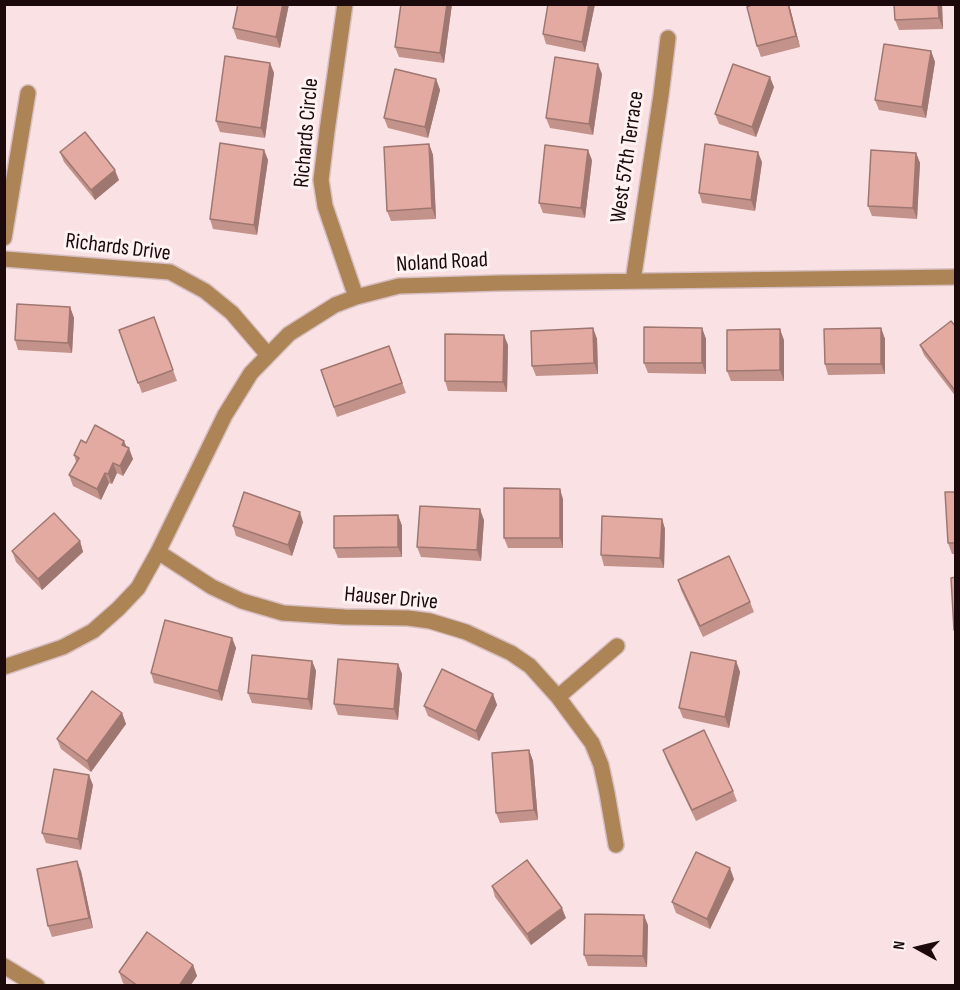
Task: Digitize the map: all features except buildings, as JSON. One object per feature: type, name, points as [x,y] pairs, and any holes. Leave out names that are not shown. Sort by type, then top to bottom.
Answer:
[{"type":"street","name":"Richards Circle","points":[[345,4],[321,180],[325,206],[356,297]]},
{"type":"street","name":"West 57th Terrace","points":[[633,281],[668,38]]},
{"type":"street","points":[[4,238],[28,93]]},
{"type":"street","name":"Richards Drive","points":[[4,258],[170,272],[205,291],[232,313],[268,355]]},
{"type":"street","name":"Noland Road","points":[[4,667],[63,647],[93,631],[138,588],[225,415],[251,373],[289,334],[335,305],[399,286],[956,277]]},
{"type":"street","name":"Hauser Drive","points":[[158,552],[212,587],[242,601],[283,613],[408,618],[430,621],[466,632],[510,653],[530,666],[558,697],[592,743],[601,765],[615,845]]},
{"type":"street","points":[[558,697],[617,646]]},
{"type":"street","points":[[4,966],[37,986]]}]
